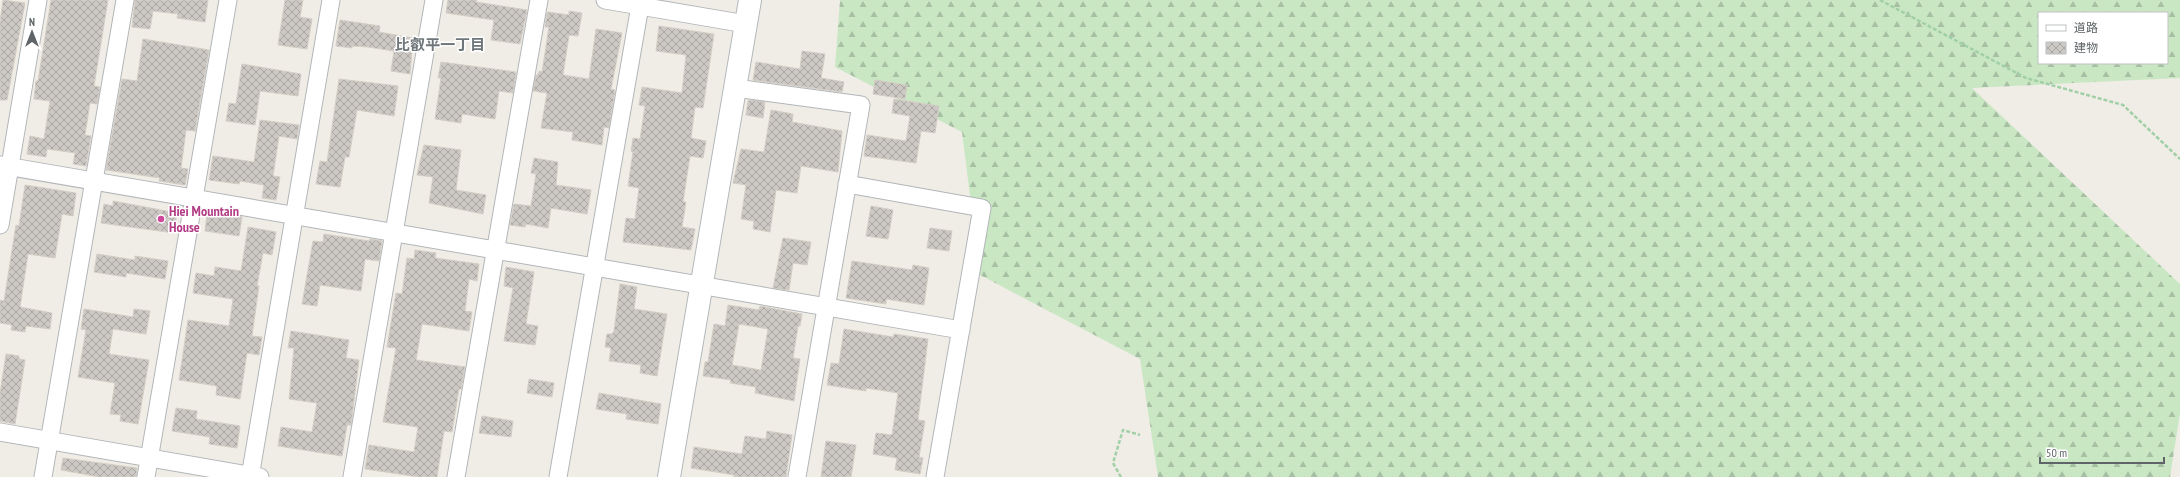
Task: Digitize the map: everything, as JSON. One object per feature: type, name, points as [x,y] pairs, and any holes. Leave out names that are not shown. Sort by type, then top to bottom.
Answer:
[{"type":"street","points":[[0,225],[5,166],[38,0]]},
{"type":"street","points":[[43,477],[125,0]]},
{"type":"street","points":[[146,477],[228,0]]},
{"type":"street","points":[[0,432],[254,476],[331,0]]},
{"type":"street","points":[[352,477],[434,0]]},
{"type":"street","points":[[456,477],[539,0]]},
{"type":"street","points":[[605,0],[641,3],[746,24]]},
{"type":"street","points":[[669,477],[750,0]]},
{"type":"street","points":[[558,477],[641,3]]},
{"type":"street","points":[[735,88],[861,105],[797,477]]},
{"type":"street","points":[[5,166],[960,330]]},
{"type":"street","points":[[847,184],[982,208],[935,477]]},
{"type":"path","points":[[1880,0],[2026,78],[2123,105],[2180,158]]},
{"type":"path","points":[[1120,477],[1113,463],[1123,430],[1140,435]]},
{"type":"green space","points":[[840,0],[2180,0],[2180,78],[1972,88],[2180,284],[2180,413],[2170,477],[1158,477],[1140,359],[980,275],[962,132],[835,67]]},
{"type":"building","points":[[3,0],[25,3],[7,100],[0,100],[0,22]]},
{"type":"building","points":[[51,0],[108,0],[94,86],[100,87],[97,104],[90,103],[85,135],[91,136],[86,166],[73,164],[75,153],[47,149],[46,157],[27,154],[30,136],[44,139],[50,101],[34,99]]},
{"type":"building","points":[[135,0],[208,0],[205,22],[177,18],[178,14],[153,11],[150,29],[132,27]]},
{"type":"building","points":[[285,0],[303,0],[300,17],[312,19],[307,49],[278,45]]},
{"type":"building","points":[[448,0],[477,0],[476,2],[527,10],[520,44],[491,40],[494,20],[446,13]]},
{"type":"building","points":[[569,11],[582,13],[578,36],[569,35],[563,75],[589,79],[596,29],[622,33],[611,89],[615,90],[609,128],[604,127],[602,145],[572,140],[573,132],[541,128],[547,93],[533,91],[536,75],[538,75],[539,71],[542,72],[549,27],[545,27],[547,13],[569,15]]},
{"type":"building","points":[[340,20],[380,26],[379,32],[413,38],[410,74],[391,71],[394,51],[368,47],[352,46],[352,48],[336,46]]},
{"type":"building","points":[[659,26],[714,34],[703,108],[695,107],[691,138],[706,141],[703,158],[690,156],[683,202],[686,202],[682,227],[695,229],[691,250],[623,242],[626,218],[635,219],[639,188],[628,186],[633,152],[631,151],[633,138],[640,139],[645,106],[639,105],[642,87],[682,93],[686,55],[656,51]]},
{"type":"building","points":[[143,39],[209,50],[195,131],[186,130],[181,168],[188,169],[185,185],[159,181],[160,178],[106,170],[122,79],[137,81]]},
{"type":"building","points":[[802,51],[825,54],[821,78],[844,82],[842,92],[753,80],[756,62],[800,69]]},
{"type":"building","points":[[441,62],[516,72],[513,93],[499,91],[495,119],[462,114],[461,123],[435,119],[441,78],[438,78]]},
{"type":"building","points":[[242,64],[301,74],[298,96],[260,91],[255,125],[226,121],[229,103],[236,104]]},
{"type":"building","points":[[339,79],[398,86],[394,116],[357,110],[349,157],[345,157],[340,187],[316,184],[320,161],[327,162]]},
{"type":"building","points":[[875,80],[907,85],[905,99],[873,94]]},
{"type":"building","points":[[894,99],[939,106],[935,133],[921,131],[916,163],[864,156],[867,135],[906,141],[910,116],[892,113]]},
{"type":"building","points":[[748,101],[765,102],[763,118],[746,115]]},
{"type":"building","points":[[771,110],[793,114],[792,122],[842,131],[838,172],[801,166],[797,193],[776,190],[770,232],[753,229],[754,221],[741,219],[746,185],[733,183],[741,149],[764,152]]},
{"type":"building","points":[[260,120],[299,125],[297,139],[279,136],[273,176],[280,177],[276,200],[262,198],[264,185],[240,181],[239,184],[209,180],[213,156],[254,162]]},
{"type":"building","points":[[424,145],[461,150],[456,190],[486,195],[483,214],[429,203],[433,177],[417,175]]},
{"type":"building","points":[[534,158],[558,162],[556,185],[591,190],[587,214],[551,208],[548,228],[526,224],[525,227],[510,225],[514,204],[531,206],[536,174],[531,173]]},
{"type":"building","points":[[25,185],[76,193],[73,216],[62,214],[55,258],[28,254],[20,307],[52,313],[50,329],[26,326],[25,332],[11,330],[12,325],[0,323],[0,300],[4,301],[16,225],[19,226]]},
{"type":"building","points":[[113,201],[177,213],[174,233],[101,223],[104,204],[113,206]]},
{"type":"building","points":[[871,206],[893,210],[888,239],[866,236]]},
{"type":"building","points":[[207,214],[227,217],[227,214],[242,217],[239,236],[205,231]]},
{"type":"building","points":[[248,227],[276,232],[272,255],[263,253],[257,286],[259,286],[252,336],[262,337],[259,355],[247,353],[240,399],[216,395],[217,386],[179,380],[188,320],[229,326],[233,299],[193,293],[196,273],[214,276],[215,267],[241,271]]},
{"type":"building","points":[[930,228],[952,231],[949,251],[927,248]]},
{"type":"building","points":[[324,234],[369,241],[370,239],[382,241],[379,261],[365,259],[361,291],[320,285],[317,306],[302,304],[313,241],[323,242]]},
{"type":"building","points":[[783,238],[811,242],[807,265],[793,263],[789,290],[773,288]]},
{"type":"building","points":[[415,250],[436,253],[435,258],[479,264],[477,281],[469,279],[465,311],[472,312],[469,331],[422,324],[416,360],[465,367],[461,389],[459,389],[452,432],[444,431],[437,477],[419,477],[365,469],[369,445],[414,452],[418,427],[383,422],[396,348],[387,347],[396,293],[402,294],[407,258],[414,259]]},
{"type":"building","points":[[97,254],[135,260],[135,256],[168,261],[165,279],[126,273],[126,277],[94,272]]},
{"type":"building","points":[[852,261],[912,270],[913,265],[929,268],[924,305],[886,299],[886,304],[846,298]]},
{"type":"building","points":[[506,267],[534,272],[526,324],[538,326],[535,345],[504,341],[513,288],[504,286]]},
{"type":"building","points":[[620,284],[637,287],[634,309],[667,314],[657,376],[640,373],[641,365],[609,361],[611,348],[605,347],[607,334],[612,334],[614,331]]},
{"type":"building","points":[[728,305],[759,310],[760,306],[802,314],[800,326],[798,326],[793,358],[800,359],[794,401],[755,393],[756,387],[730,383],[731,380],[703,376],[705,362],[708,362],[714,324],[725,326]],"holes":[[[739,324],[768,329],[761,370],[732,365]]]},
{"type":"building","points":[[84,309],[133,317],[134,309],[150,311],[146,334],[113,329],[109,354],[149,360],[138,424],[120,421],[121,415],[110,414],[115,383],[78,377],[86,330],[81,329]]},
{"type":"building","points":[[844,329],[893,337],[894,334],[928,339],[918,420],[925,421],[919,457],[923,458],[920,474],[895,470],[897,458],[873,454],[876,433],[892,435],[898,393],[866,388],[866,391],[827,385],[831,363],[839,364]]},
{"type":"building","points":[[291,331],[349,340],[346,358],[359,360],[351,425],[347,425],[342,456],[278,446],[281,427],[312,432],[317,403],[289,399],[294,348],[288,348]]},
{"type":"building","points":[[6,354],[19,356],[19,359],[25,360],[15,424],[0,421],[0,393]]},
{"type":"building","points":[[529,379],[554,383],[552,397],[527,393]]},
{"type":"building","points":[[599,393],[661,404],[658,424],[626,419],[627,414],[596,409]]},
{"type":"building","points":[[176,408],[197,411],[196,419],[240,426],[237,448],[209,444],[210,437],[172,431]]},
{"type":"building","points":[[482,416],[513,421],[511,437],[479,433]]},
{"type":"building","points":[[767,431],[792,435],[786,477],[734,477],[734,475],[691,468],[694,447],[742,454],[745,436],[766,439]]},
{"type":"building","points":[[826,441],[856,445],[851,477],[821,477]]},
{"type":"building","points":[[63,458],[137,468],[136,477],[99,477],[61,470]]},
{"type":"place","name":"Hiei Mountain House","points":[[161,219]]},
{"type":"district","name":"比叡平一丁目","points":[[440,45]]}]
